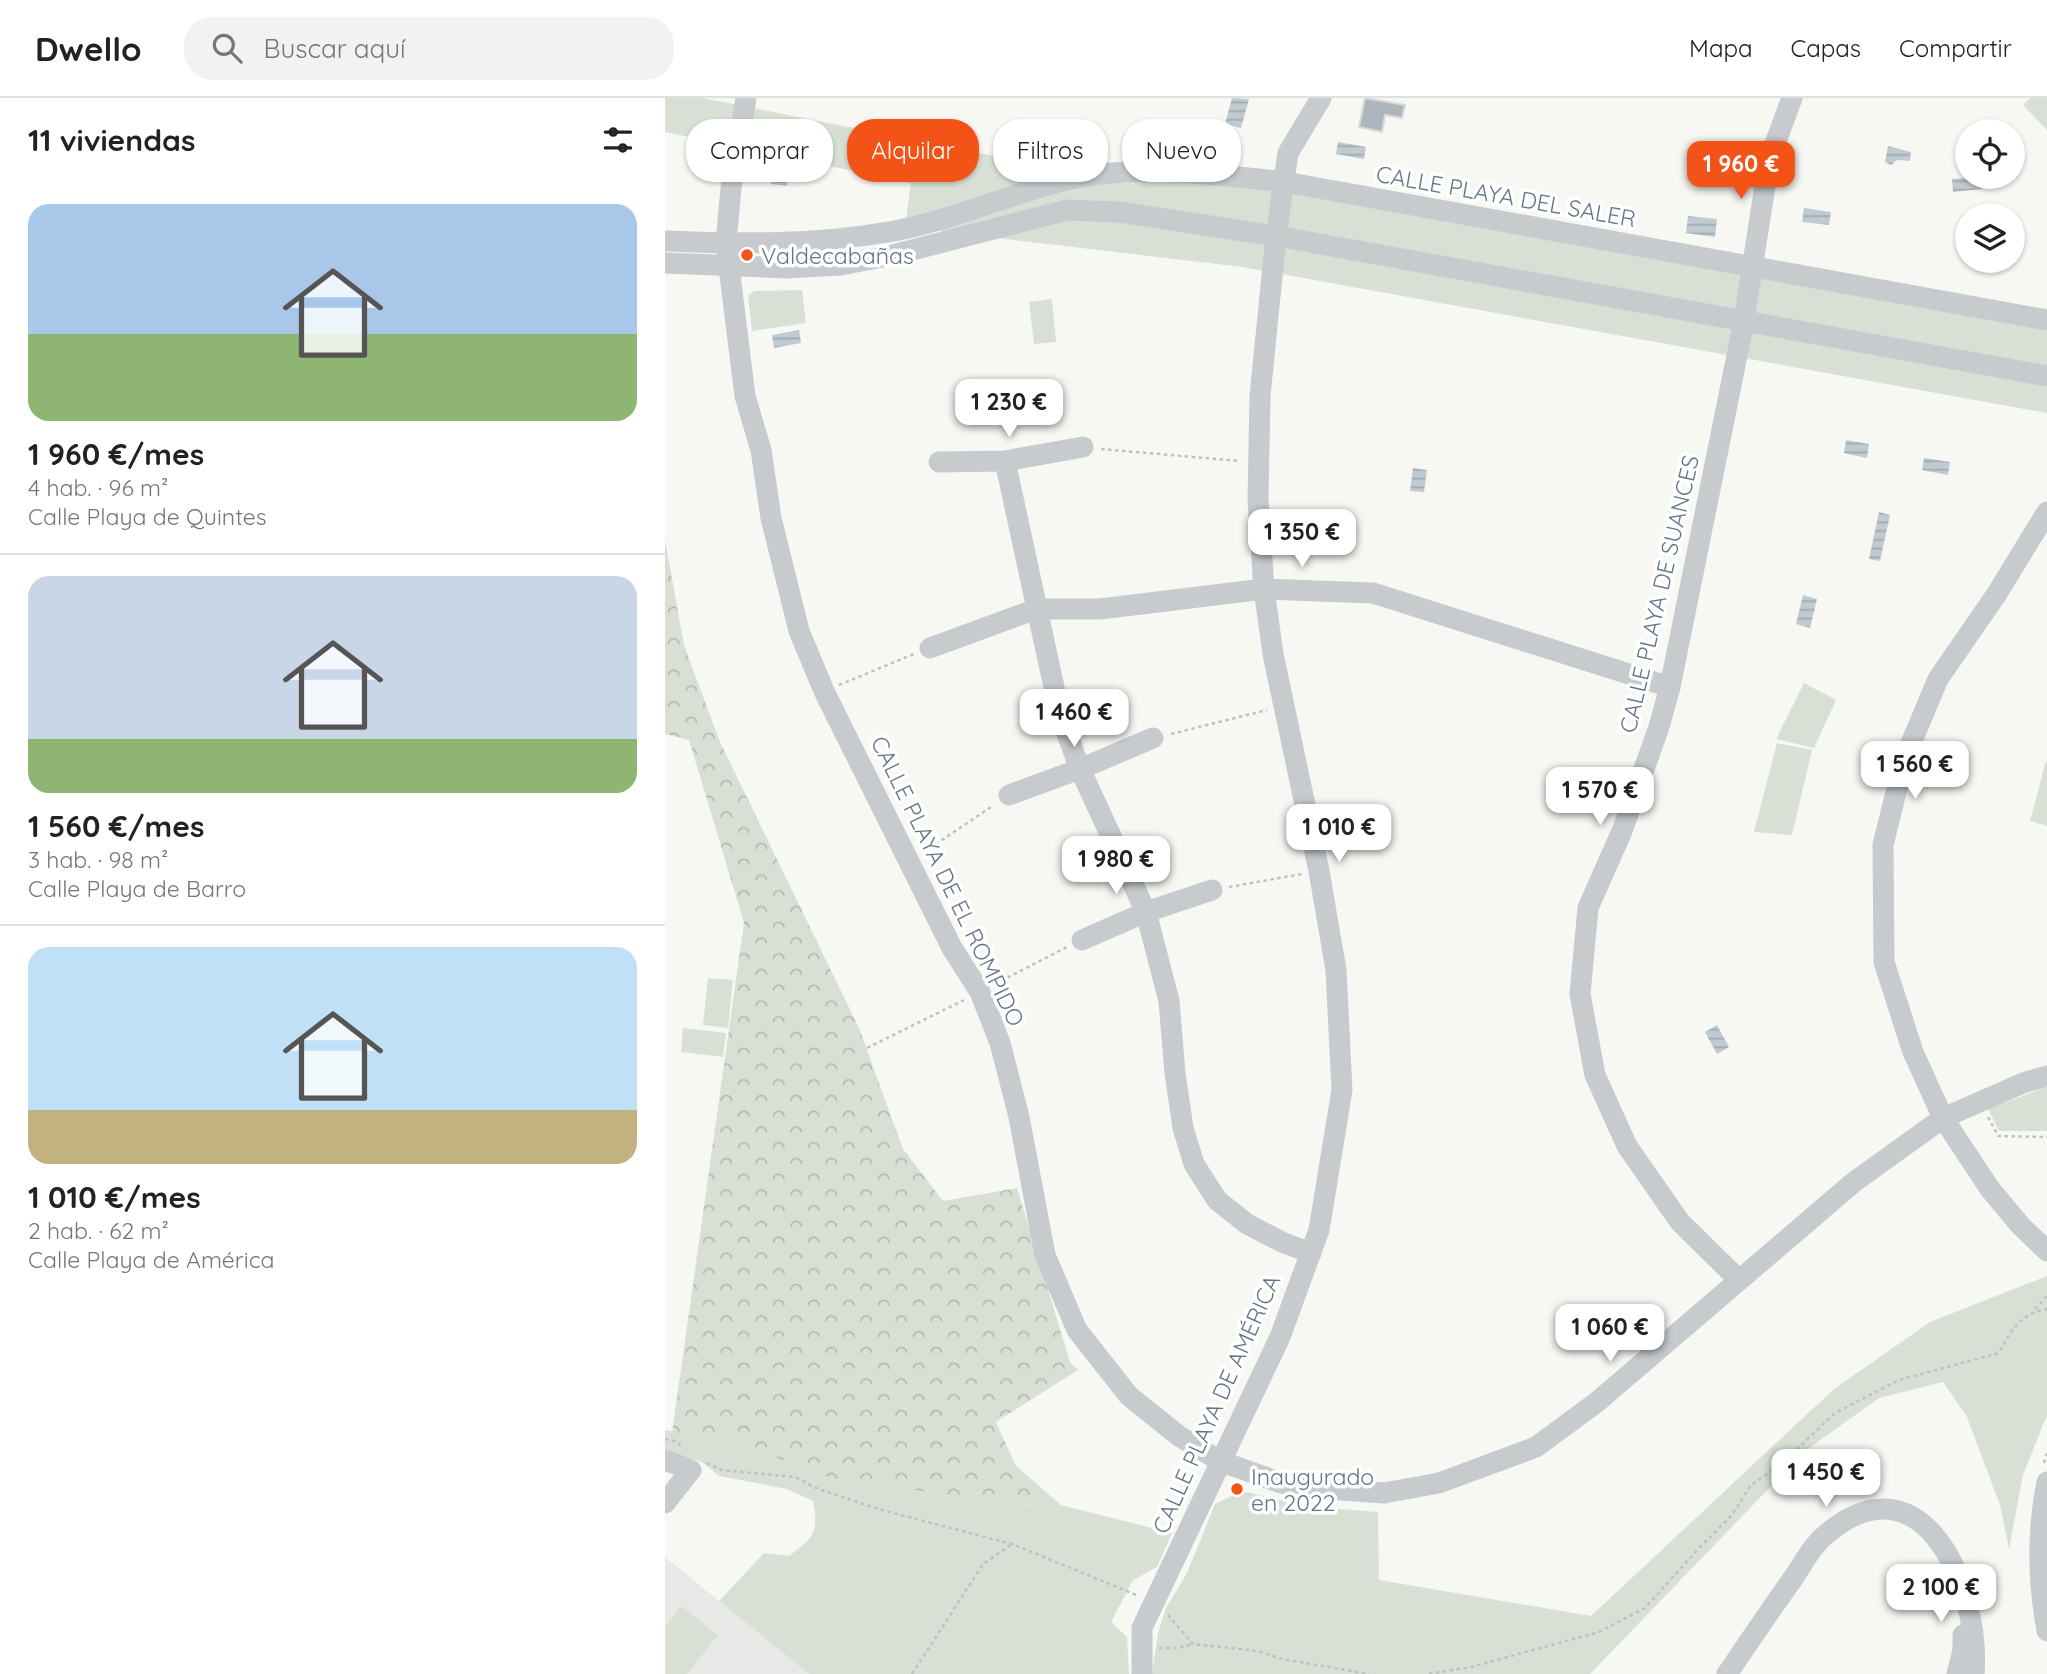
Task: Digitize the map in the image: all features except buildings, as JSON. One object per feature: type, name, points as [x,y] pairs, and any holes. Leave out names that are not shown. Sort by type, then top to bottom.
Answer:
[{"type":"street","name":"CALLE PLAYA DE EL ROMPIDO","points":[[746,98],[731,188],[726,243],[745,396],[761,450],[771,518],[799,631],[824,691],[952,948],[980,992],[1000,1043],[1019,1117],[1045,1255],[1077,1330],[1129,1396],[1179,1436],[1220,1461],[1281,1483],[1384,1493],[1439,1483],[1536,1447],[1597,1402],[1854,1182],[1943,1118],[2023,1083],[2047,1076]]},
{"type":"street","name":"CALLE PLAYA DE AMÉRICA","points":[[1142,1674],[1142,1628],[1280,1336],[1319,1230],[1342,1090],[1336,970],[1264,589],[1258,498],[1260,396],[1276,236],[1288,153],[1321,98]]},
{"type":"street","name":"CALLE PLAYA DE SUANCES","points":[[1739,1280],[1680,1222],[1627,1146],[1595,1075],[1580,994],[1588,908],[1622,831],[1659,727],[1669,687],[1744,321],[1769,160],[1793,98]]},
{"type":"street","name":"CALLE PLAYA DEL SALER","points":[[665,242],[790,243],[891,232],[1064,181],[1130,171],[1180,170],[1285,182],[2047,320]]},
{"type":"street","points":[[665,263],[787,268],[841,265],[893,255],[1067,210],[1119,212],[1276,236],[2047,376]]},
{"type":"street","points":[[939,463],[1005,461],[1083,447]]},
{"type":"street","points":[[1005,461],[1060,715],[1080,769],[1146,912],[1169,1001],[1181,1114],[1194,1164],[1217,1200],[1247,1224],[1311,1253]]},
{"type":"street","points":[[2047,512],[1996,595],[1938,679],[1904,760],[1883,845],[1884,962],[1913,1052],[1943,1118],[1990,1189],[2020,1225],[2047,1251]]},
{"type":"street","points":[[930,648],[1036,609],[1100,609],[1264,589],[1373,593],[1669,687]]},
{"type":"street","points":[[1009,794],[1080,769],[1153,738]]},
{"type":"street","points":[[1081,940],[1146,912],[1212,890]]},
{"type":"street","points":[[665,1460],[697,1465]]},
{"type":"street","points":[[665,1503],[697,1465]]},
{"type":"street","points":[[2047,1482],[2041,1515],[2040,1572],[2047,1631]]},
{"type":"street","points":[[1727,1674],[1821,1539],[1857,1514],[1887,1509],[1916,1517],[1941,1544],[1960,1577],[1976,1650],[1974,1674]]},
{"type":"street","points":[[1957,1674],[1963,1650],[1960,1577]]},
{"type":"path","points":[[1083,447],[1259,462]]},
{"type":"path","points":[[824,691],[930,648]]},
{"type":"path","points":[[1153,738],[1284,706]]},
{"type":"path","points":[[909,862],[1009,794]]},
{"type":"path","points":[[1212,890],[1319,871]]},
{"type":"path","points":[[1980,1101],[1998,1136],[2047,1137]]},
{"type":"path","points":[[1429,1674],[1471,1667],[1599,1632],[1645,1608],[1732,1516],[1752,1485],[1779,1466],[1835,1413],[1899,1380],[1935,1368],[1999,1353],[2012,1328],[2047,1296]]},
{"type":"path","points":[[2033,1311],[2047,1309]]},
{"type":"path","points":[[665,1439],[675,1441],[684,1448]]},
{"type":"path","points":[[697,1465],[795,1477],[816,1488],[878,1509],[1012,1544],[1154,1604],[1172,1619],[1193,1644]]},
{"type":"path","points":[[912,1674],[983,1564],[1012,1544]]},
{"type":"path","points":[[1142,1649],[1178,1648],[1193,1644],[1257,1651],[1282,1659],[1369,1674]]},
{"type":"shaded area","points":[[1232,98],[1249,99],[1241,128],[1241,119],[1226,119]]},
{"type":"shaded area","points":[[1338,142],[1366,147],[1364,159],[1336,154]]},
{"type":"shaded area","points":[[1888,146],[1911,152],[1910,161],[1897,160],[1891,165],[1885,162]]},
{"type":"shaded area","points":[[1952,179],[1955,179],[1955,189],[1982,189],[1953,192]]},
{"type":"shaded area","points":[[771,182],[787,182],[787,186]]},
{"type":"shaded area","points":[[1804,208],[1831,212],[1829,225],[1802,222]]},
{"type":"shaded area","points":[[1688,216],[1717,219],[1715,237],[1686,233]]},
{"type":"shaded area","points":[[799,330],[801,343],[774,348],[772,335]]},
{"type":"shaded area","points":[[1846,440],[1869,444],[1867,458],[1844,453]]},
{"type":"shaded area","points":[[1924,458],[1950,462],[1948,475],[1922,470]]},
{"type":"shaded area","points":[[1413,468],[1427,470],[1424,492],[1410,491]]},
{"type":"shaded area","points":[[1879,512],[1890,515],[1880,561],[1869,559]]},
{"type":"shaded area","points":[[1803,595],[1817,599],[1810,628],[1796,624]]},
{"type":"shaded area","points":[[1717,1025],[1729,1047],[1717,1054],[1705,1032]]},
{"type":"shaded area","points":[[665,1557],[719,1601],[809,1674],[665,1674]]},
{"type":"green space","points":[[665,98],[703,98],[809,119],[686,119],[686,136],[665,132]]},
{"type":"green space","points":[[2030,98],[2047,98],[2047,130],[2023,105]]},
{"type":"green space","points":[[833,124],[847,127],[847,170],[833,167]]},
{"type":"green space","points":[[979,153],[993,156],[993,182],[1108,182],[1108,172],[1122,171],[1122,182],[1241,182],[2047,316],[2047,413],[1242,267],[905,227],[911,183],[906,182],[979,182]]},
{"type":"green space","points":[[802,290],[806,323],[752,331],[748,295],[755,291]]},
{"type":"green space","points":[[1052,299],[1056,342],[1034,344],[1029,302]]},
{"type":"green space","points":[[665,540],[684,645],[720,742],[859,1028],[903,1149],[943,1201],[1017,1188],[1070,1362],[1078,1370],[996,1422],[1016,1466],[1061,1505],[1006,1504],[830,1478],[736,1443],[672,1433],[744,923],[689,740],[665,734]]},
{"type":"green space","points":[[1804,683],[1836,700],[1814,748],[1776,739]]},
{"type":"green space","points":[[1777,743],[1812,750],[1792,835],[1754,832]]},
{"type":"green space","points":[[2047,761],[2047,826],[2030,821]]},
{"type":"green space","points":[[708,978],[733,980],[728,1028],[703,1025]]},
{"type":"green space","points":[[683,1028],[726,1033],[723,1057],[681,1052]]},
{"type":"green space","points":[[2047,1087],[2047,1131],[1999,1131],[1988,1109]]},
{"type":"green space","points":[[2047,1276],[2047,1415],[2023,1475],[2009,1549],[2000,1505],[1967,1417],[1943,1382],[1879,1398],[1805,1451],[1590,1674],[1152,1674],[1158,1633],[1166,1608],[1187,1573],[1215,1504],[1242,1491],[1306,1506],[1378,1512],[1379,1580],[1591,1616],[1834,1389],[1930,1322]]},
{"type":"green space","points":[[665,1430],[736,1443],[830,1478],[1006,1504],[1061,1505],[1172,1533],[1157,1567],[1133,1580],[1111,1622],[1127,1637],[1129,1674],[809,1674],[719,1601],[764,1553],[789,1556],[809,1539],[815,1527],[813,1501],[787,1489],[719,1476],[702,1462],[665,1451]]},
{"type":"green space","points":[[681,1606],[718,1635],[687,1674],[665,1674],[665,1627]]},
{"type":"place","name":"Valdecabañas","points":[[747,255]]},
{"type":"place","name":"Inaugurado en 2022","points":[[1237,1489]]}]
